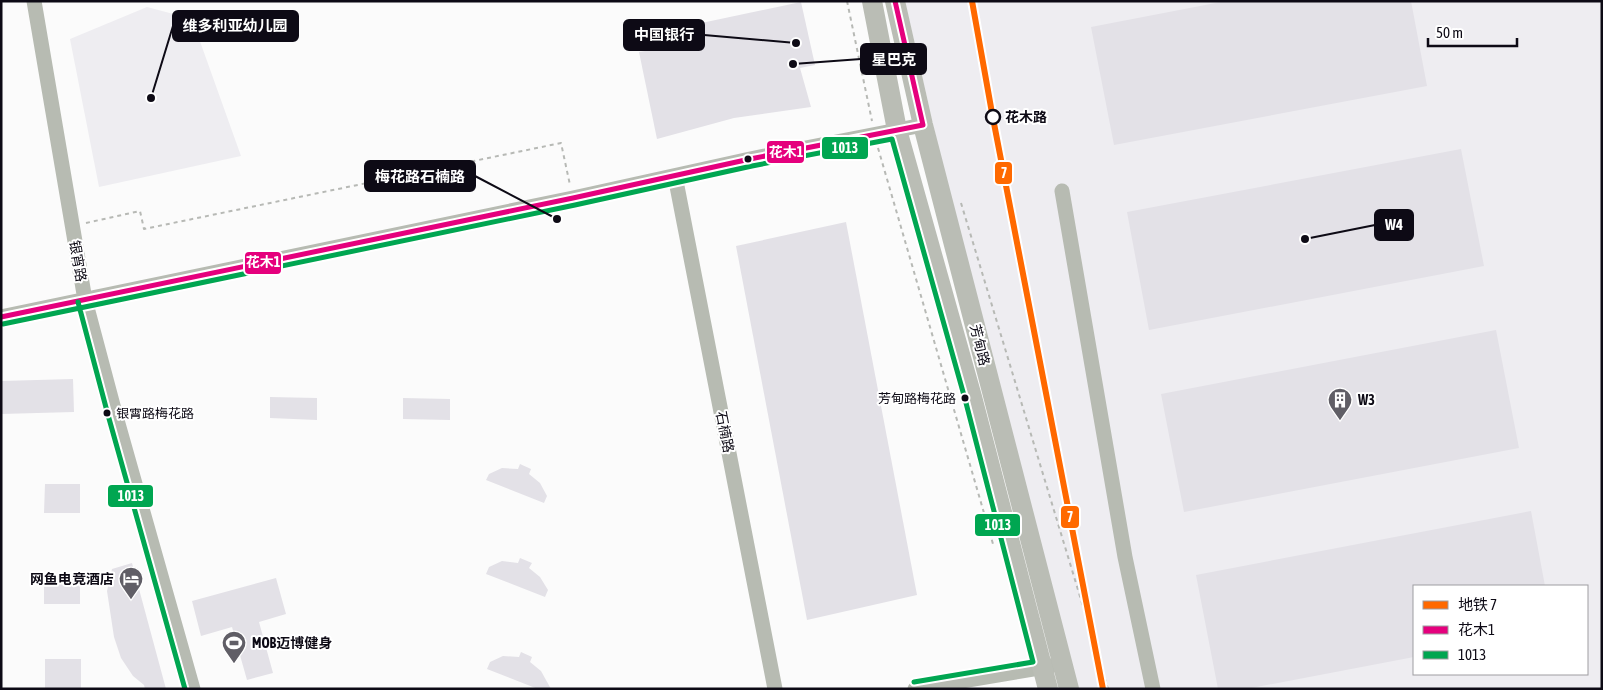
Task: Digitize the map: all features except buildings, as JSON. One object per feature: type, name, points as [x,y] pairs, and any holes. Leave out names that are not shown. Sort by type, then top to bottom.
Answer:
[{"type":"main road","name":"芳甸路","points":[[872,1],[897,130],[972,397],[1048,689]]},
{"type":"main road","name":"芳甸路","points":[[895,1],[923,125],[1069,689]]},
{"type":"street","name":"银宵路","points":[[34,1],[85,300],[112,404],[193,689]]},
{"type":"street","points":[[1,317],[573,198],[750,159],[923,125]]},
{"type":"street","name":"石楠路","points":[[675,176],[775,689]]},
{"type":"street","points":[[1062,191],[1125,557],[1153,689]]},
{"type":"street","points":[[915,689],[1062,663]]},
{"type":"path","points":[[847,1],[874,134],[993,546]]},
{"type":"path","points":[[72,226],[140,211],[144,230],[561,143],[573,198]]},
{"type":"path","points":[[959,198],[1108,689]]},
{"type":"shaded area","points":[[905,1],[1602,1],[1602,689],[1075,689],[1008,453]]},
{"type":"shaded area","points":[[147,7],[192,19],[241,156],[99,187],[70,39]]},
{"type":"metro line","name":"7","points":[[972,1],[1103,689]]},
{"type":"transit line","name":"花木1","points":[[1,317],[573,198],[750,159],[923,125],[895,1]]},
{"type":"transit line","name":"1013","points":[[3,324],[575,205],[752,166],[892,139],[965,399],[1033,662],[914,682]]},
{"type":"transit line","name":"1013","points":[[78,302],[185,689]]},
{"type":"place","name":"中国银行","points":[[796,43]]},
{"type":"place","name":"星巴克","points":[[793,64]]},
{"type":"place","name":"维多利亚幼儿园","points":[[151,98]]},
{"type":"place","name":"花木路","points":[[993,117]]},
{"type":"place","name":"梅花路石楠路","points":[[557,219]]},
{"type":"place","name":"W4","points":[[1305,239]]},
{"type":"place","name":"芳甸路梅花路","points":[[965,398]]},
{"type":"place","name":"银霄路梅花路","points":[[107,413]]},
{"type":"place","name":"W3","points":[[1340,421]]},
{"type":"place","name":"网鱼电竞酒店","points":[[131,600]]},
{"type":"place","name":"MOB迈博健身","points":[[234,664]]}]
